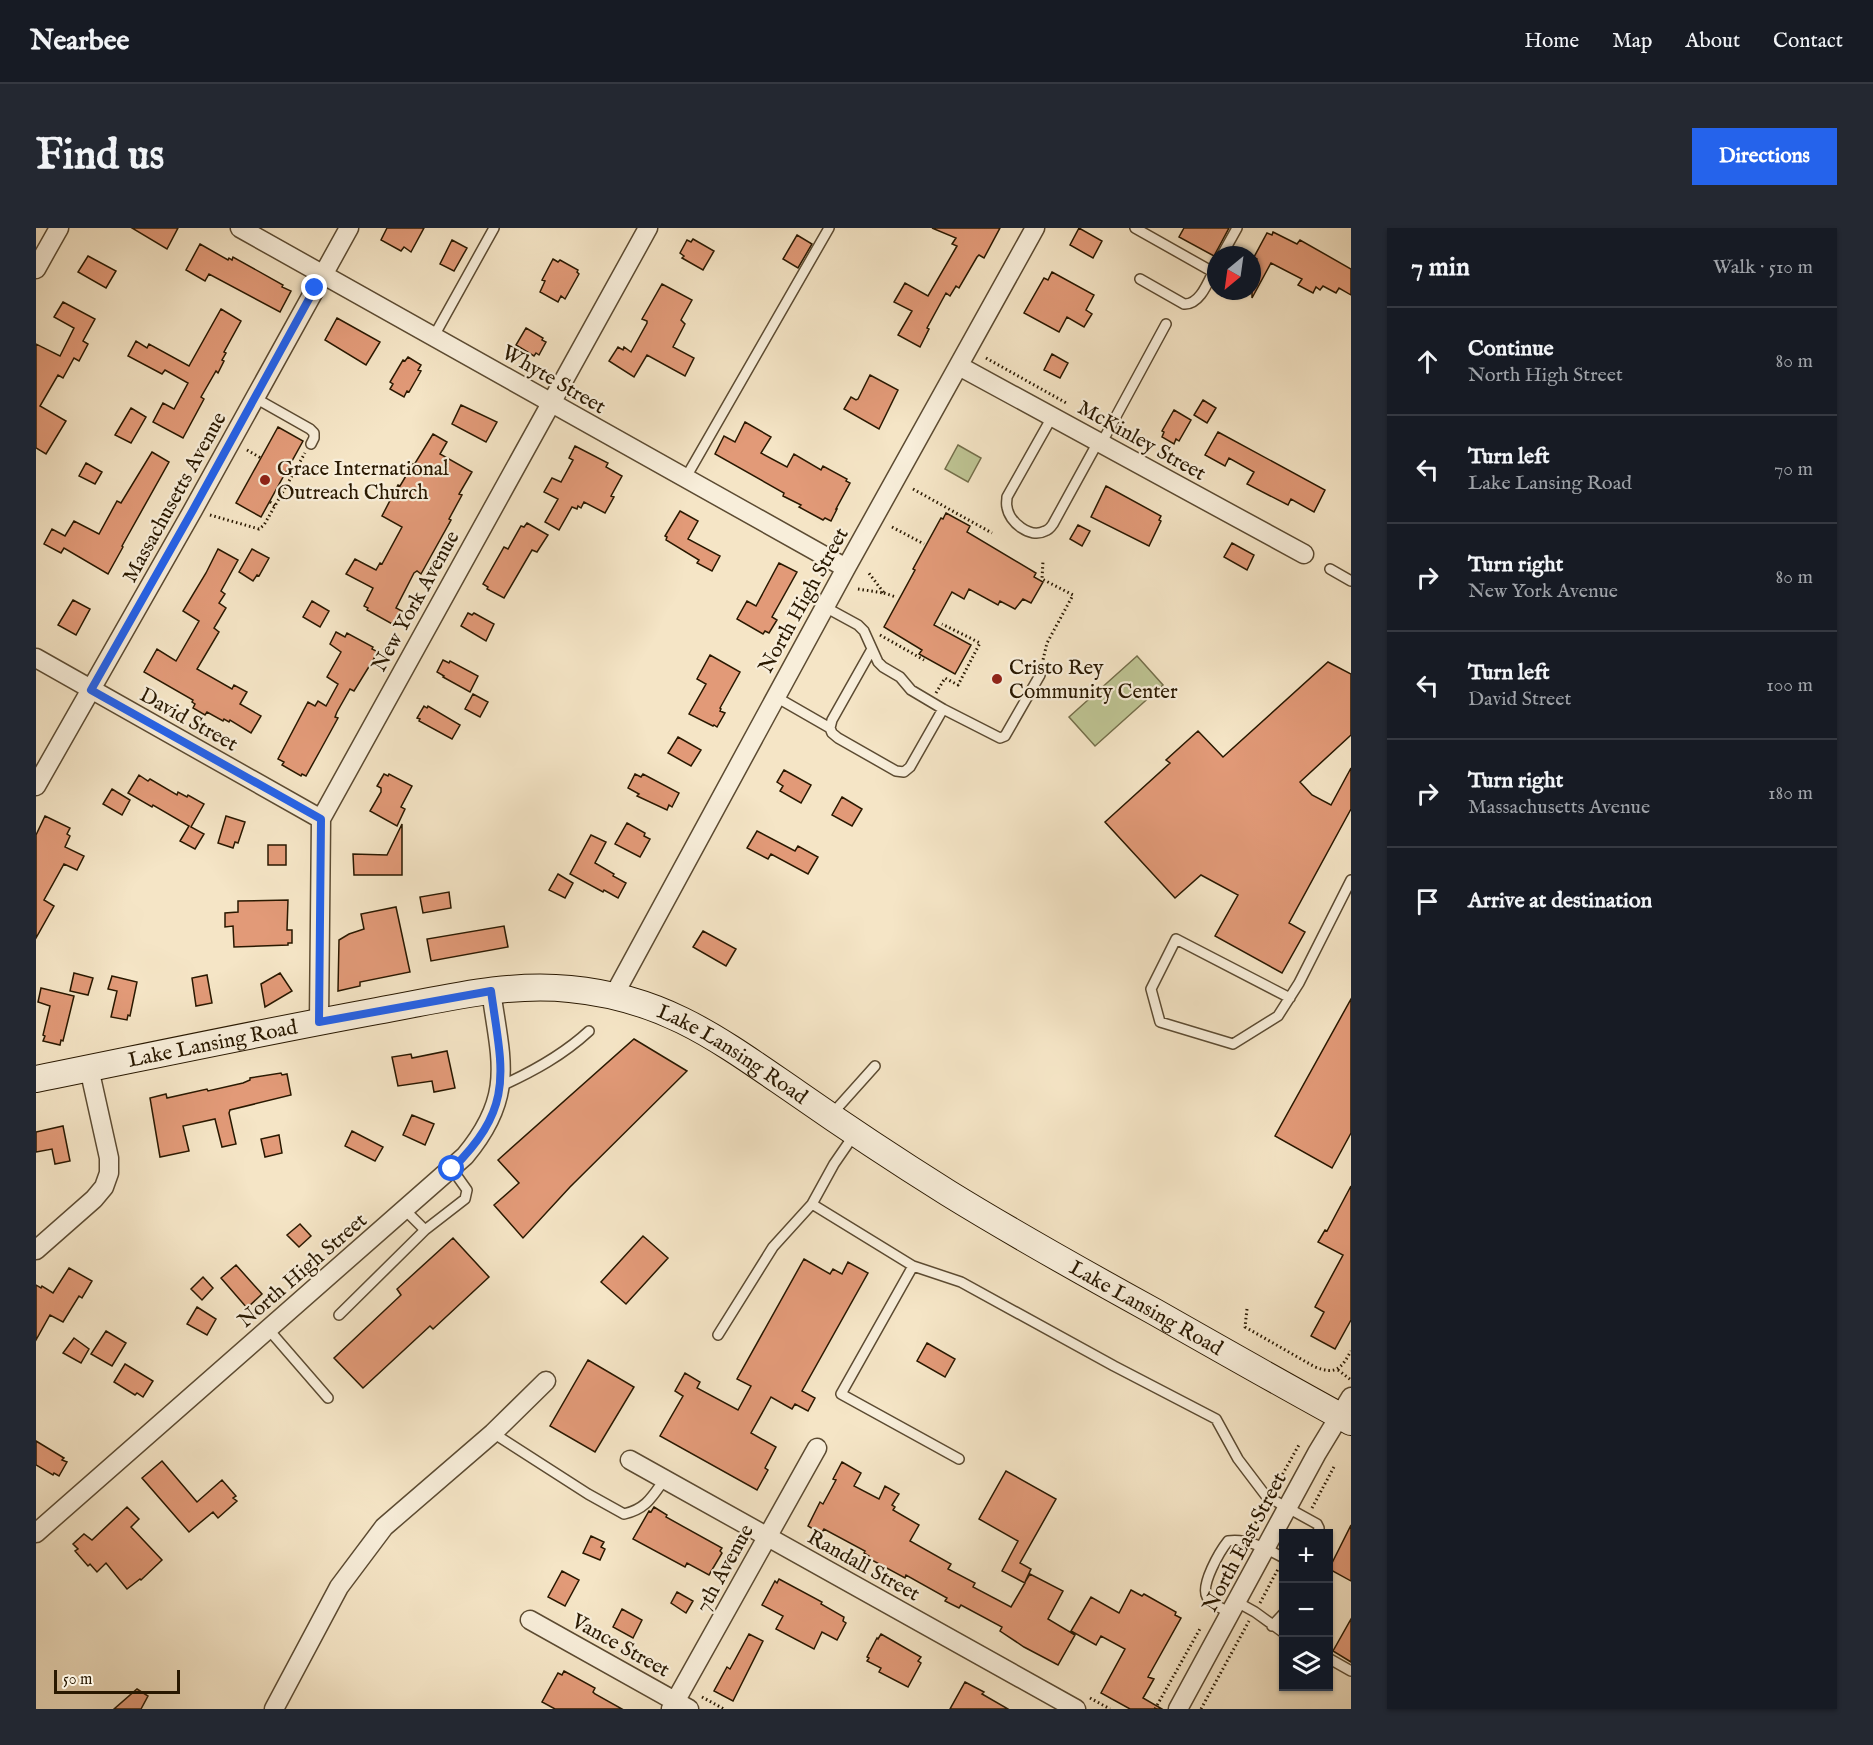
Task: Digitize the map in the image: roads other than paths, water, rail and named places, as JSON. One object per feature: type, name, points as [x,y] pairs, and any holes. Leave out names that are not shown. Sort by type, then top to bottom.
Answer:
[{"type":"main road","name":"Lake Lansing Road","points":[[36,1079],[319,1022],[491,991],[548,987],[614,995],[657,1008],[704,1030],[855,1133],[990,1219],[1347,1412]]},
{"type":"street","points":[[36,269],[59,228]]},
{"type":"street","name":"Whyte Street","points":[[240,228],[846,568]]},
{"type":"street","name":"Massachusetts Avenue","points":[[36,786],[193,510],[349,228]]},
{"type":"street","name":"New York Avenue","points":[[319,1022],[321,819],[648,228]]},
{"type":"street","name":"North High Street","points":[[614,995],[846,568],[1035,228]]},
{"type":"street","name":"McKinley Street","points":[[959,366],[1304,554]]},
{"type":"street","name":"David Street","points":[[36,658],[321,819]]},
{"type":"street","name":"North High Street","points":[[36,1533],[452,1169],[480,1138],[490,1121],[501,1086],[500,1055],[491,991]]},
{"type":"street","points":[[36,1250],[94,1198],[104,1187],[109,1173],[109,1158],[89,1068]]},
{"type":"street","points":[[274,1709],[339,1587],[384,1527],[493,1433],[546,1381]]},
{"type":"street","name":"North East Street","points":[[1178,1709],[1317,1453],[1347,1412]]},
{"type":"street","name":"7th Avenue","points":[[679,1706],[767,1536],[817,1448]]},
{"type":"street","name":"Randall Street","points":[[630,1460],[1076,1709]]},
{"type":"street","name":"Vance Street","points":[[530,1620],[679,1706]]},
{"type":"lane","points":[[434,336],[494,228]]},
{"type":"lane","points":[[685,479],[829,228]]},
{"type":"lane","points":[[1135,228],[1207,265]]},
{"type":"lane","points":[[1227,246],[1237,228]]},
{"type":"lane","points":[[1140,279],[1184,304],[1191,304],[1197,300],[1207,283]]},
{"type":"lane","points":[[1052,417],[1007,497],[1007,508],[1011,519],[1028,531],[1037,533],[1046,531],[1053,524],[1166,324]]},
{"type":"lane","points":[[255,398],[310,429],[314,433],[311,444]]},
{"type":"lane","points":[[1330,569],[1349,576]]},
{"type":"lane","points":[[825,607],[858,625],[864,631],[878,662],[900,677],[911,690],[1000,738],[1005,736],[1040,675]]},
{"type":"lane","points":[[830,728],[832,720],[872,649]]},
{"type":"lane","points":[[776,698],[830,728],[838,738],[896,771],[904,772],[910,767],[943,709]]},
{"type":"lane","points":[[1290,998],[1176,939],[1151,989],[1160,1022],[1233,1044],[1278,1016],[1290,998],[1351,880]]},
{"type":"lane","points":[[501,1086],[534,1071],[572,1047],[589,1031]]},
{"type":"lane","points":[[831,1116],[875,1066]]},
{"type":"lane","points":[[718,1335],[773,1247],[812,1204],[834,1164],[855,1133]]},
{"type":"lane","points":[[339,1316],[425,1230],[465,1199],[468,1190],[452,1169]]},
{"type":"lane","points":[[812,1204],[913,1266],[961,1282],[1216,1419],[1238,1459],[1266,1496],[1317,1524],[1319,1529]]},
{"type":"lane","points":[[405,1210],[425,1230]]},
{"type":"lane","points":[[913,1266],[841,1394],[958,1459]]},
{"type":"lane","points":[[268,1330],[328,1398]]},
{"type":"lane","points":[[493,1433],[588,1494],[624,1514],[636,1511],[647,1503],[664,1480]]},
{"type":"lane","points":[[1279,1555],[1239,1539],[1228,1541],[1221,1550],[1204,1587],[1205,1595],[1214,1604],[1255,1612],[1279,1630]]},
{"type":"lane","points":[[1272,1626],[1279,1618]]},
{"type":"lane","points":[[1333,1660],[1351,1671]]},
{"type":"place","name":"Grace International Outreach Church","points":[[265,480]]},
{"type":"place","name":"Cristo Rey Community Center","points":[[997,679]]}]
